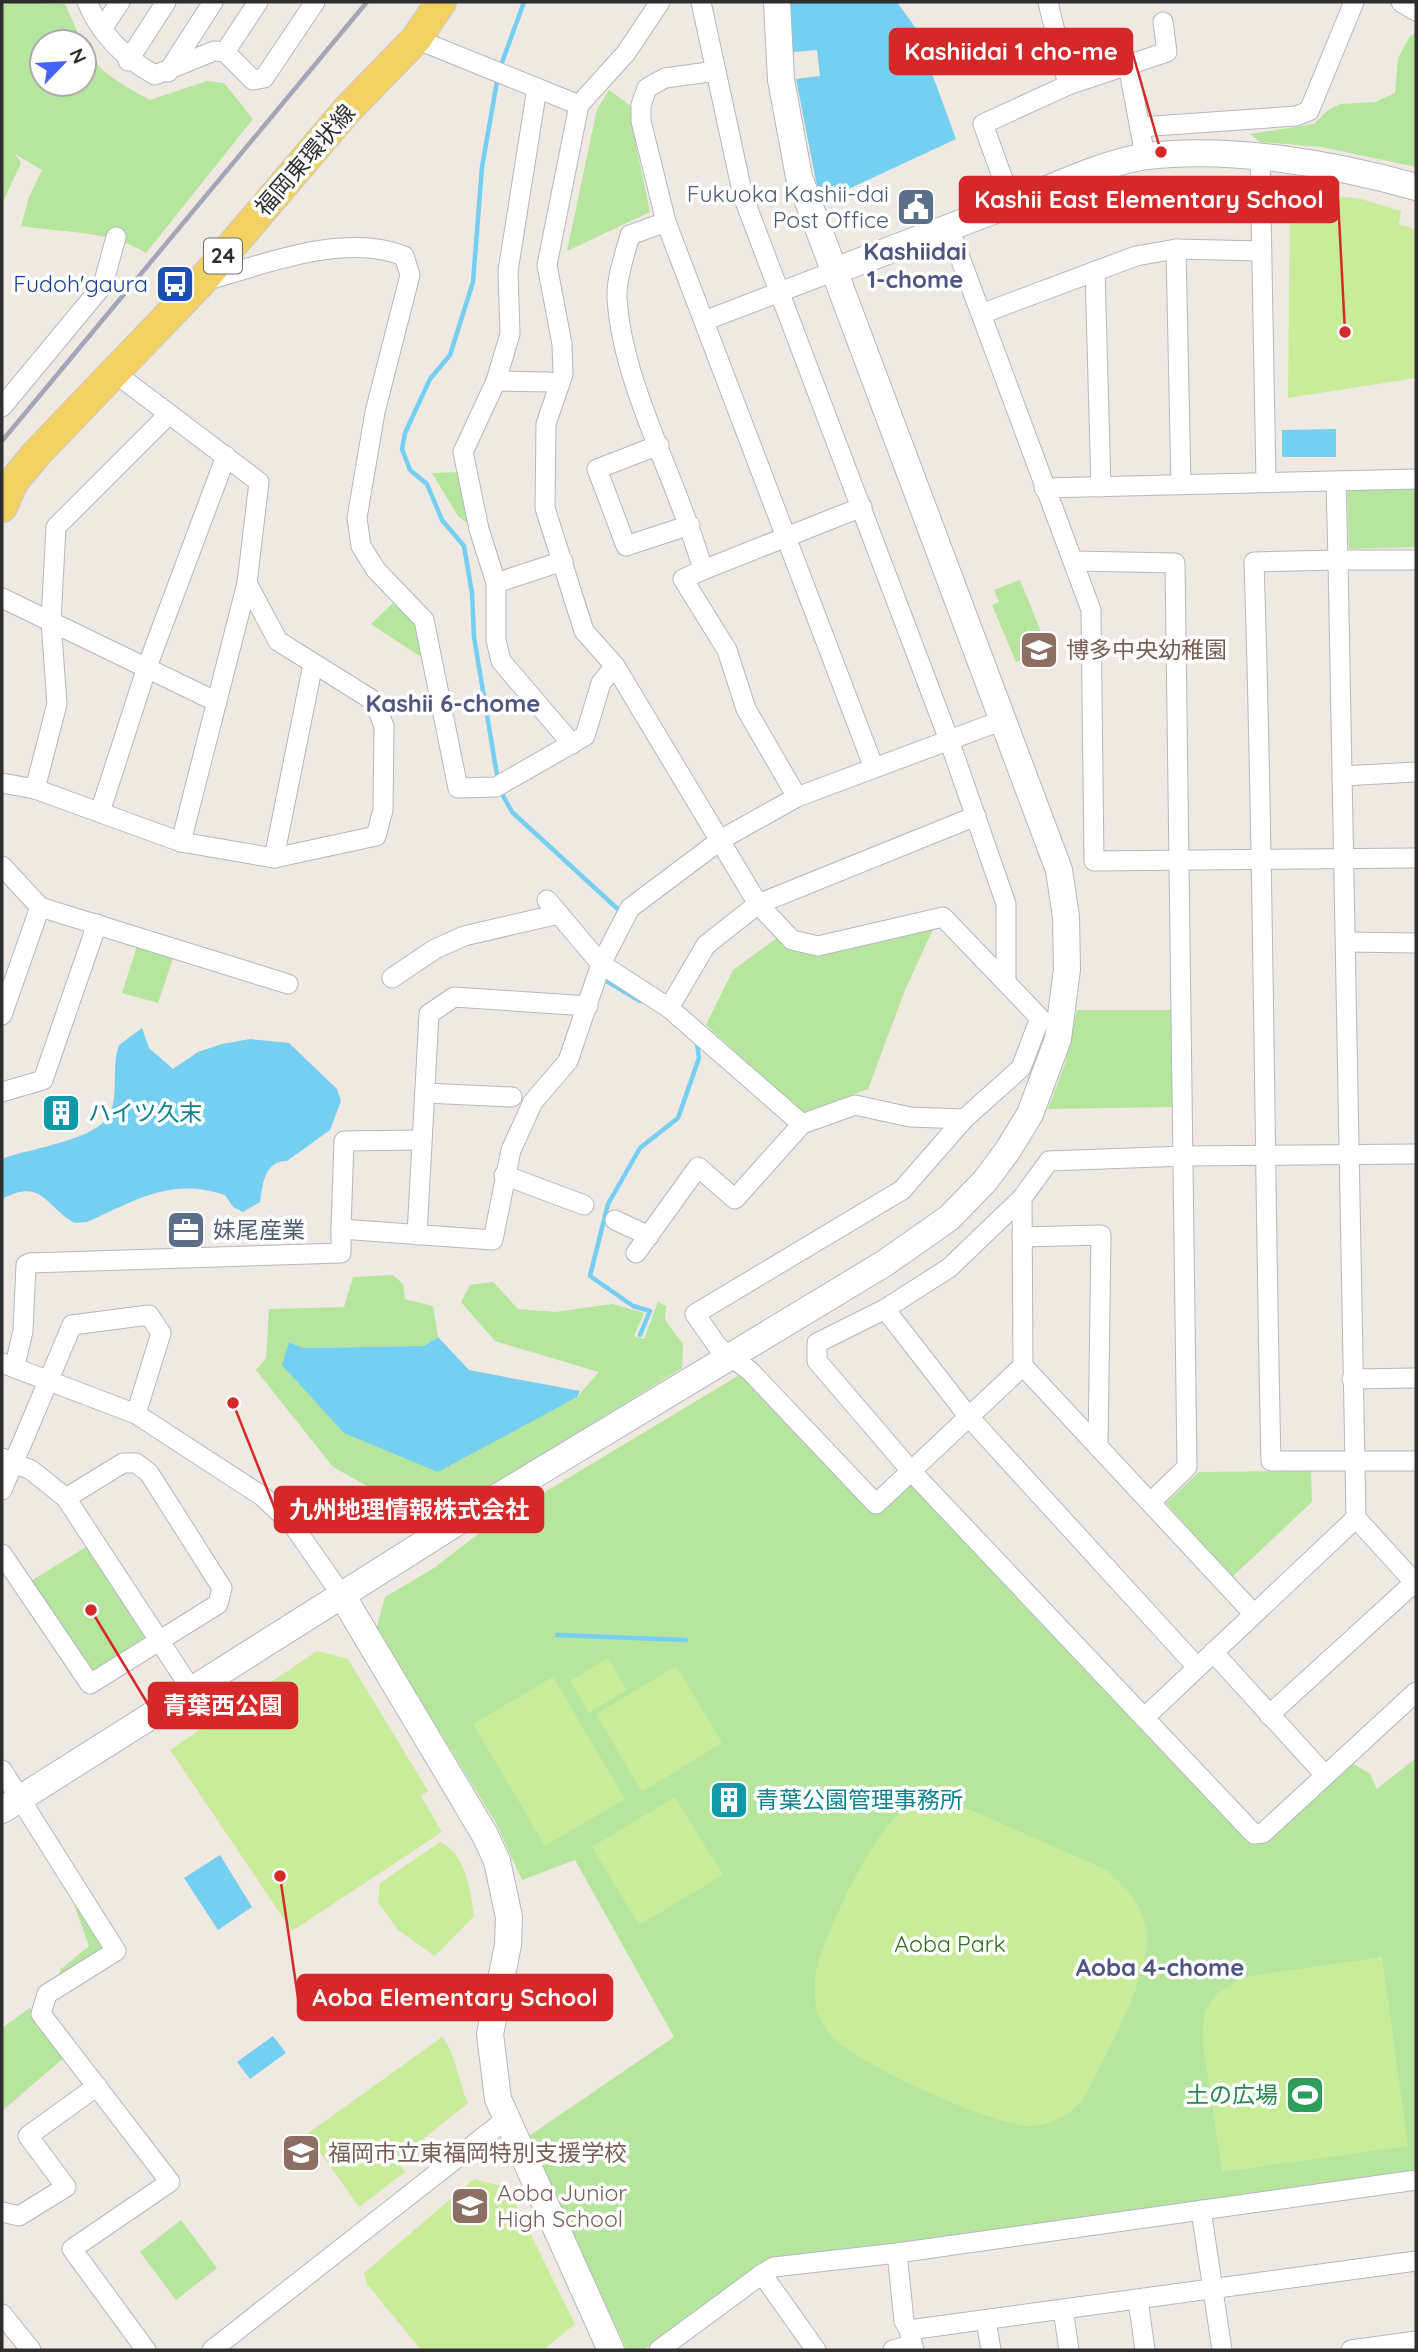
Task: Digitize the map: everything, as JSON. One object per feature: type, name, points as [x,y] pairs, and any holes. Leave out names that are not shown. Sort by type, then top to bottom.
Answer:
[{"type":"main road","name":"福岡東環状線","points":[[2,507],[13,482],[200,283],[347,110],[416,39],[441,2]]},
{"type":"street","points":[[87,2],[102,29],[128,61],[155,75],[168,72],[214,51],[225,52],[253,80],[264,78],[315,2]]},
{"type":"street","points":[[102,29],[120,2]]},
{"type":"street","points":[[128,61],[166,2]]},
{"type":"street","points":[[168,72],[213,2]]},
{"type":"street","points":[[225,52],[258,2]]},
{"type":"street","points":[[660,2],[626,53],[579,105],[547,265],[562,344],[563,374],[547,424],[545,508],[584,631],[615,666],[722,839],[758,904],[792,940],[818,946],[943,917],[1040,1018],[1021,1068],[964,1119],[902,1190],[695,1314],[718,1347],[750,1371],[876,1504],[1023,1366]]},
{"type":"street","points":[[701,2],[743,196],[949,740],[1006,904],[1006,982]]},
{"type":"street","points":[[10,1805],[191,1689],[343,1597],[486,1504],[885,1263],[949,1218],[985,1181],[1030,1114],[1055,1048],[1063,1013],[1067,969],[1066,917],[1059,870],[1049,837],[832,272],[799,177],[781,80],[777,2]]},
{"type":"street","points":[[1048,2],[1068,85]]},
{"type":"street","points":[[1140,127],[1296,116],[1309,111],[1354,2]]},
{"type":"street","points":[[1401,2],[1416,11]]},
{"type":"street","points":[[1012,204],[983,124],[1068,85],[1167,52],[1163,22]]},
{"type":"street","points":[[416,39],[579,105]]},
{"type":"street","points":[[1128,65],[1144,156]]},
{"type":"street","points":[[716,71],[665,78],[648,88],[641,105],[641,121],[666,222],[874,768]]},
{"type":"street","points":[[537,88],[508,271],[510,334],[496,381],[463,452],[479,529],[496,583],[496,640],[501,661],[572,744]]},
{"type":"street","points":[[704,321],[1074,178],[1144,156],[1202,153],[1260,157],[1378,176],[1416,187]]},
{"type":"street","points":[[1260,157],[1266,481]]},
{"type":"street","points":[[666,222],[630,235],[617,296],[625,353],[690,525],[702,570]]},
{"type":"street","points":[[949,228],[1091,610],[1094,861],[1416,858]]},
{"type":"street","points":[[2,407],[103,285],[116,237]]},
{"type":"street","points":[[200,283],[311,252],[381,247],[404,256],[410,275],[375,412],[357,518],[362,546],[376,570],[424,620],[458,788],[496,787],[585,736],[601,683],[615,666]]},
{"type":"street","points":[[981,314],[1136,256],[1177,249],[1261,251]]},
{"type":"street","points":[[1177,249],[1181,484]]},
{"type":"street","points":[[1095,271],[1101,486]]},
{"type":"street","points":[[115,373],[259,482],[247,583],[181,842]]},
{"type":"street","points":[[496,381],[549,382],[559,386]]},
{"type":"street","points":[[35,789],[57,704],[51,621],[56,527],[168,415]]},
{"type":"street","points":[[659,445],[597,469],[626,546],[690,525]]},
{"type":"street","points":[[100,812],[147,667],[226,456]]},
{"type":"street","points":[[1044,488],[1416,479]]},
{"type":"street","points":[[1269,1715],[1416,1582],[1356,1518],[1336,482]]},
{"type":"street","points":[[797,797],[746,709],[727,650],[683,579],[862,507]]},
{"type":"street","points":[[1416,560],[1254,562],[1264,859],[1264,1156],[1271,1461],[1416,1461]]},
{"type":"street","points":[[496,583],[563,561]]},
{"type":"street","points":[[1074,561],[1175,563],[1185,1156],[1187,1467],[1151,1502]]},
{"type":"street","points":[[2,783],[35,789],[181,842],[274,858],[376,836],[383,810],[384,726],[374,701],[278,641],[247,583]]},
{"type":"street","points":[[2,598],[216,702]]},
{"type":"street","points":[[274,858],[313,664]]},
{"type":"street","points":[[341,1229],[493,1240],[504,1174],[511,1150],[533,1102],[568,1061],[601,964],[629,908],[722,839],[797,797],[1003,720]]},
{"type":"street","points":[[1342,776],[1416,772]]},
{"type":"street","points":[[669,1008],[706,945],[758,904],[976,817]]},
{"type":"street","points":[[2,866],[40,906],[288,984]]},
{"type":"street","points":[[2,1016],[40,906]]},
{"type":"street","points":[[392,978],[435,949],[464,936],[553,907],[601,964],[669,1008],[802,1124]]},
{"type":"street","points":[[2,1092],[43,1080],[97,924]]},
{"type":"street","points":[[1346,942],[1416,943]]},
{"type":"street","points":[[417,1235],[429,1014],[454,997],[588,1006]]},
{"type":"street","points":[[425,1093],[512,1097]]},
{"type":"street","points":[[636,1253],[698,1167],[735,1199],[802,1124],[855,1105],[910,1117],[964,1119]]},
{"type":"street","points":[[421,1140],[344,1141],[341,1252],[30,1262],[26,1265],[23,1331],[8,1364],[136,1414],[262,1496],[293,1525],[343,1597],[485,1835],[497,1861],[509,1917],[508,1945],[490,2034],[496,2087],[505,2120],[611,2350]]},
{"type":"street","points":[[1416,1154],[1185,1156],[1049,1161],[1022,1198],[949,1268],[885,1309],[817,1343],[817,1361],[912,1472],[1254,1834],[1263,1833],[1416,1692]]},
{"type":"street","points":[[504,1174],[584,1205]]},
{"type":"street","points":[[1022,1198],[1023,1366],[1253,1613]]},
{"type":"street","points":[[615,1220],[649,1236]]},
{"type":"street","points":[[1022,1237],[1101,1236],[1098,1447]]},
{"type":"street","points":[[885,1309],[968,1416],[1197,1667]]},
{"type":"street","points":[[2,1490],[9,1459],[72,1325],[149,1315],[161,1333],[136,1414]]},
{"type":"street","points":[[2,1321],[22,1321]]},
{"type":"street","points":[[1352,1379],[1416,1378]]},
{"type":"street","points":[[9,1459],[66,1497],[191,1689]]},
{"type":"street","points":[[2,1554],[90,1684],[218,1604],[222,1587],[149,1473],[136,1463],[122,1463],[66,1497]]},
{"type":"street","points":[[1145,1717],[1356,1518]]},
{"type":"street","points":[[1213,1651],[1324,1774]]},
{"type":"street","points":[[2,1770],[10,1805],[116,1951],[47,1994],[41,2014],[170,2182],[72,2249],[146,2350]]},
{"type":"street","points":[[2,2212],[19,2216],[66,2188],[28,2136],[97,2086]]},
{"type":"street","points":[[212,2350],[505,2120]]},
{"type":"street","points":[[659,2350],[762,2273],[774,2267],[897,2253],[1416,2180]]},
{"type":"street","points":[[1201,2210],[1222,2350]]},
{"type":"street","points":[[897,2253],[907,2344],[986,2320],[1416,2261]]},
{"type":"street","points":[[762,2273],[816,2350]]},
{"type":"street","points":[[1138,2300],[1145,2350]]},
{"type":"street","points":[[1063,2309],[1069,2350]]},
{"type":"street","points":[[2,2314],[31,2350]]},
{"type":"street","points":[[986,2320],[991,2350]]},
{"type":"street","points":[[1351,2350],[1416,2341]]},
{"type":"green space","points":[[2,2],[65,4],[76,28],[28,28],[28,98],[98,98],[98,65],[122,84],[150,100],[207,81],[224,83],[253,119],[146,253],[102,236],[21,226],[29,197],[42,170],[15,154],[21,163],[2,204]]},
{"type":"green space","points":[[1416,33],[1416,167],[1322,147],[1260,142],[1250,134],[1314,124],[1327,111],[1340,104],[1375,102],[1395,93],[1398,58],[1410,36]]},
{"type":"green space","points":[[609,90],[631,106],[632,126],[650,212],[567,251],[597,109]]},
{"type":"green space","points":[[1290,190],[1361,199],[1401,211],[1399,224],[1416,230],[1416,378],[1288,398]]},
{"type":"green space","points":[[461,472],[476,530],[458,516],[432,473]]},
{"type":"green space","points":[[1416,488],[1416,547],[1349,549],[1347,489]]},
{"type":"green space","points":[[1020,580],[1048,649],[1016,662],[992,605],[999,602],[994,590]]},
{"type":"green space","points":[[394,602],[419,624],[424,659],[371,624]]},
{"type":"green space","points":[[934,927],[905,990],[868,1089],[802,1113],[706,1025],[733,970],[778,937],[789,949],[817,955]]},
{"type":"green space","points":[[138,943],[174,955],[158,1003],[122,993]]},
{"type":"green space","points":[[1077,1010],[1175,1010],[1175,1107],[1048,1109],[1065,1064]]},
{"type":"green space","points":[[393,1275],[403,1284],[405,1299],[433,1306],[438,1337],[424,1346],[303,1348],[290,1342],[283,1365],[577,1397],[599,1372],[495,1341],[461,1302],[470,1285],[493,1282],[518,1309],[555,1312],[612,1304],[644,1313],[634,1336],[644,1339],[658,1302],[666,1306],[665,1320],[683,1344],[682,1368],[441,1517],[420,1523],[396,1502],[333,1467],[256,1370],[266,1358],[269,1309],[344,1307],[353,1277]]},
{"type":"green space","name":"Aoba Park","points":[[741,1374],[872,1514],[908,1482],[918,1483],[1256,1844],[1349,1761],[1370,1774],[1377,1789],[1416,1758],[1416,2175],[752,2270],[643,2350],[627,2350],[526,2138],[674,2037],[575,1860],[522,1880],[496,1823],[376,1629],[385,1597],[434,1568],[490,1525]]},
{"type":"green space","points":[[1311,1471],[1312,1502],[1231,1578],[1166,1503],[1199,1472]]},
{"type":"green space","points":[[91,1544],[150,1639],[91,1676],[31,1581]]},
{"type":"green space","points":[[317,1651],[348,1659],[428,1791],[421,1796],[442,1832],[292,1931],[170,1750]]},
{"type":"green space","points":[[608,1658],[627,1690],[589,1713],[570,1681]]},
{"type":"green space","points":[[676,1666],[722,1743],[642,1792],[596,1714]]},
{"type":"green space","points":[[553,1677],[625,1799],[545,1846],[473,1724]]},
{"type":"green space","points":[[675,1797],[723,1875],[639,1925],[592,1847]]},
{"type":"green space","points":[[948,1800],[1105,1869],[1133,1898],[1142,1915],[1147,1935],[1146,1952],[1134,1994],[1114,2039],[1085,2096],[1068,2113],[1048,2123],[1032,2126],[1015,2124],[930,2093],[849,2050],[834,2039],[817,2012],[815,1991],[818,1964],[841,1906],[862,1864],[886,1828],[903,1811],[922,1803]]},
{"type":"green space","points":[[440,1842],[456,1855],[462,1864],[474,1916],[435,1956],[397,1929],[378,1902],[380,1883]]},
{"type":"green space","points":[[69,1890],[110,1951],[32,1999],[59,1980],[60,1970],[89,1946]]},
{"type":"green space","name":"土の広場","points":[[1382,1957],[1408,2146],[1222,2172],[1203,2044],[1204,2012],[1218,1993],[1243,1977]]},
{"type":"green space","points":[[30,2008],[66,2056],[2,2111],[2,2028]]},
{"type":"green space","points":[[442,2037],[450,2051],[468,2103],[397,2160],[405,2172],[359,2207],[307,2134]]},
{"type":"green space","name":"Aoba Junior High School","points":[[474,2179],[508,2188],[575,2324],[543,2350],[421,2350],[367,2284],[364,2273]]},
{"type":"green space","points":[[181,2220],[217,2268],[176,2300],[140,2252]]},
{"type":"water","points":[[790,2],[897,2],[915,27],[956,139],[827,199],[817,186],[796,79],[820,76],[817,50],[793,52]]},
{"type":"water","points":[[1336,429],[1336,457],[1282,457],[1282,430]]},
{"type":"water","points":[[142,1028],[149,1048],[173,1069],[198,1052],[222,1044],[250,1039],[289,1043],[337,1089],[341,1101],[330,1130],[287,1161],[279,1162],[269,1169],[260,1202],[243,1212],[233,1207],[225,1195],[205,1190],[170,1190],[138,1199],[87,1222],[75,1223],[35,1193],[26,1191],[2,1199],[2,1159],[77,1137],[91,1131],[110,1114],[119,1045]]},
{"type":"water","points":[[438,1337],[469,1370],[580,1391],[577,1397],[438,1472],[344,1433],[282,1365],[289,1342],[303,1348],[424,1346]]},
{"type":"water","points":[[220,1855],[252,1907],[218,1930],[184,1878]]},
{"type":"water","points":[[273,2036],[286,2053],[250,2079],[237,2062]]},
{"type":"waterway","points":[[500,68],[524,2]]},
{"type":"waterway","points":[[498,76],[482,167],[473,282],[450,355],[430,379],[405,433],[402,449],[410,470],[427,484],[442,520],[464,546],[472,593],[474,637],[498,781]]},
{"type":"waterway","points":[[500,790],[512,812],[621,912]]},
{"type":"waterway","points":[[603,979],[640,1001]]},
{"type":"waterway","points":[[640,1335],[650,1311],[633,1306],[590,1276],[608,1204],[640,1148],[678,1118],[699,1058],[697,1044]]},
{"type":"waterway","points":[[557,1635],[686,1640]]},
{"type":"railway","points":[[2,441],[367,2]]},
{"type":"place","name":"Kashiidai 1 cho-me","points":[[1161,152]]},
{"type":"place","name":"Fukuoka Kashii-dai Post Office","points":[[916,207]]},
{"type":"place","name":"Fudoh'gaura","points":[[175,284]]},
{"type":"place","name":"Kashii East Elementary School","points":[[1345,332]]},
{"type":"place","name":"博多中央幼稚園","points":[[1039,650]]},
{"type":"place","name":"ハイツ久末","points":[[61,1113]]},
{"type":"place","name":"妹尾産業","points":[[186,1230]]},
{"type":"place","name":"九州地理情報株式会社","points":[[233,1403]]},
{"type":"place","name":"青葉西公園","points":[[91,1610]]},
{"type":"place","name":"青葉公園管理事務所","points":[[729,1800]]},
{"type":"place","name":"Aoba Elementary School","points":[[280,1876]]},
{"type":"place","name":"土の広場","points":[[1305,2095]]},
{"type":"place","name":"福岡市立東福岡特別支援学校","points":[[301,2153]]},
{"type":"place","name":"Aoba Junior High School","points":[[470,2206]]},
{"type":"district","name":"Kashiidai 1-chome","points":[[915,266]]},
{"type":"district","name":"Kashii 6-chome","points":[[453,704]]},
{"type":"district","name":"Aoba 4-chome","points":[[1160,1968]]}]
